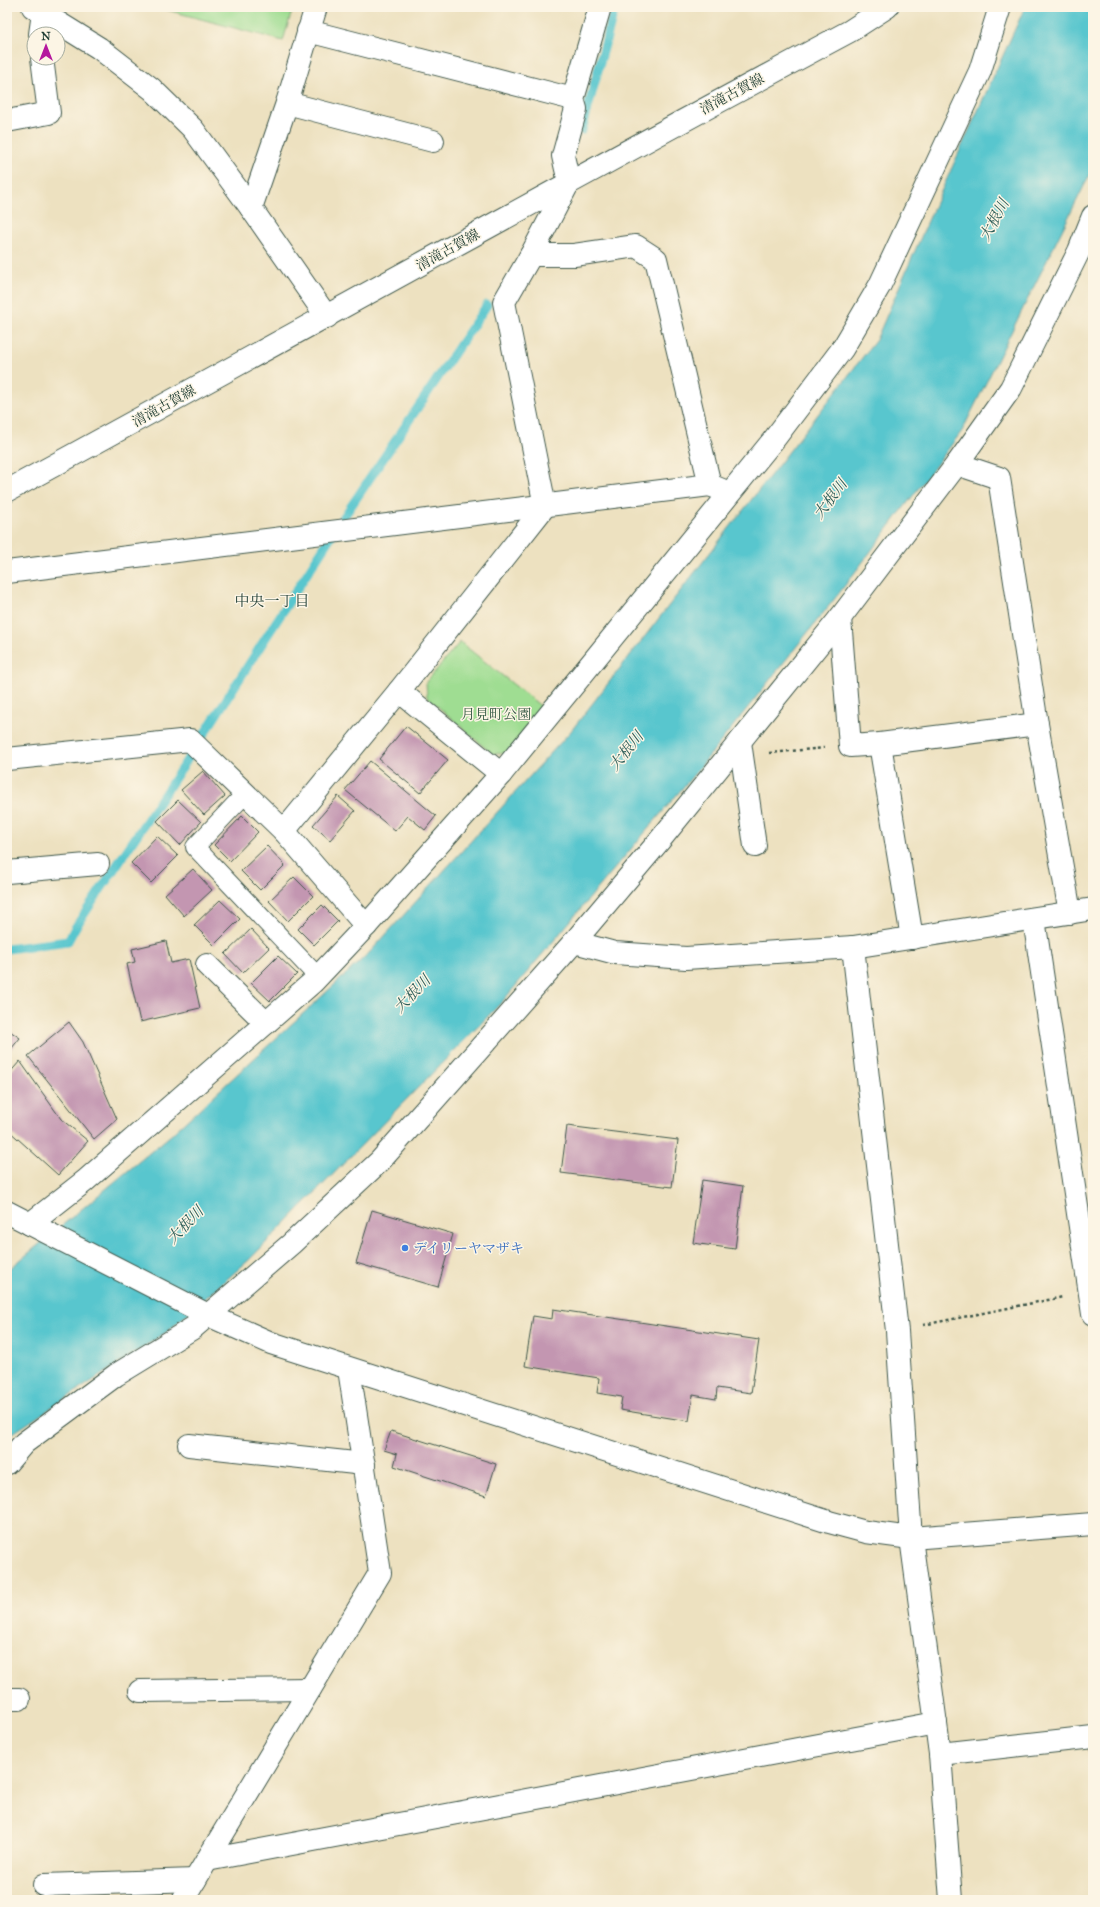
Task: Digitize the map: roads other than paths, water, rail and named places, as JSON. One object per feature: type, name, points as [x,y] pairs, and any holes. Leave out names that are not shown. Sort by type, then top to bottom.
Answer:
[{"type":"street","points":[[251,208],[287,103],[316,7]]},
{"type":"street","points":[[284,832],[400,691],[546,506],[504,302],[531,255],[569,182],[563,156],[576,109],[573,99],[600,7]]},
{"type":"street","name":"清滝古賀線","points":[[7,491],[327,317],[569,182],[850,31],[887,7]]},
{"type":"street","points":[[30,1224],[85,1181],[318,977],[366,926],[501,774],[775,438],[843,348],[880,285],[980,71],[1000,7]]},
{"type":"street","points":[[39,18],[99,48],[152,89],[193,129],[251,208],[327,317]]},
{"type":"street","points":[[308,31],[573,99]]},
{"type":"street","points":[[7,121],[49,113],[43,66]]},
{"type":"street","points":[[287,103],[433,141]]},
{"type":"street","points":[[8,1462],[24,1443],[116,1375],[193,1328],[203,1312],[291,1244],[380,1161],[574,942],[660,840],[840,618],[957,464],[1011,388],[1079,251],[1093,216]]},
{"type":"street","points":[[531,255],[574,255],[636,246],[656,259],[710,485]]},
{"type":"street","points":[[957,464],[1000,478],[1037,724],[1070,913]]},
{"type":"street","points":[[7,572],[710,485],[730,494]]},
{"type":"street","points":[[840,618],[850,746],[880,744],[1037,724]]},
{"type":"street","points":[[400,691],[501,774]]},
{"type":"street","points":[[7,759],[190,740],[284,832],[366,926]]},
{"type":"street","points":[[740,742],[755,846]]},
{"type":"street","points":[[880,744],[912,938]]},
{"type":"street","points":[[7,872],[98,864]]},
{"type":"street","points":[[574,942],[615,953],[686,958],[853,947],[1093,910]]},
{"type":"street","points":[[1034,919],[1091,1291],[1093,1314]]},
{"type":"street","points":[[853,947],[897,1331],[911,1538],[940,1754],[951,1900]]},
{"type":"street","points":[[207,965],[266,1023]]},
{"type":"street","points":[[7,1212],[203,1312],[271,1343],[829,1522],[866,1532],[911,1538],[1093,1524]]},
{"type":"street","points":[[182,1900],[380,1573],[349,1369]]},
{"type":"street","points":[[189,1446],[364,1464]]},
{"type":"street","points":[[140,1691],[310,1689]]},
{"type":"street","points":[[207,1860],[936,1723]]},
{"type":"street","points":[[940,1754],[1093,1737]]},
{"type":"street","points":[[44,1885],[195,1880]]},
{"type":"lane","points":[[245,794],[195,846],[318,977]]},
{"type":"water","name":"大根川","points":[[1025,7],[1093,7],[1093,168],[962,431],[840,592],[702,765],[502,1002],[250,1259],[168,1331],[7,1437],[7,1271],[171,1135],[371,951],[571,731],[876,340],[935,205]]},
{"type":"waterway","points":[[582,130],[615,7]]},
{"type":"waterway","points":[[7,949],[68,941],[75,928],[199,742],[337,527],[487,305]]},
{"type":"place","name":"デイリーヤマザキ","points":[[405,1248]]},
{"type":"district","name":"中央一丁目","points":[[272,601]]},
{"type":"park label","name":"月見町公園","points":[[496,714]]}]
